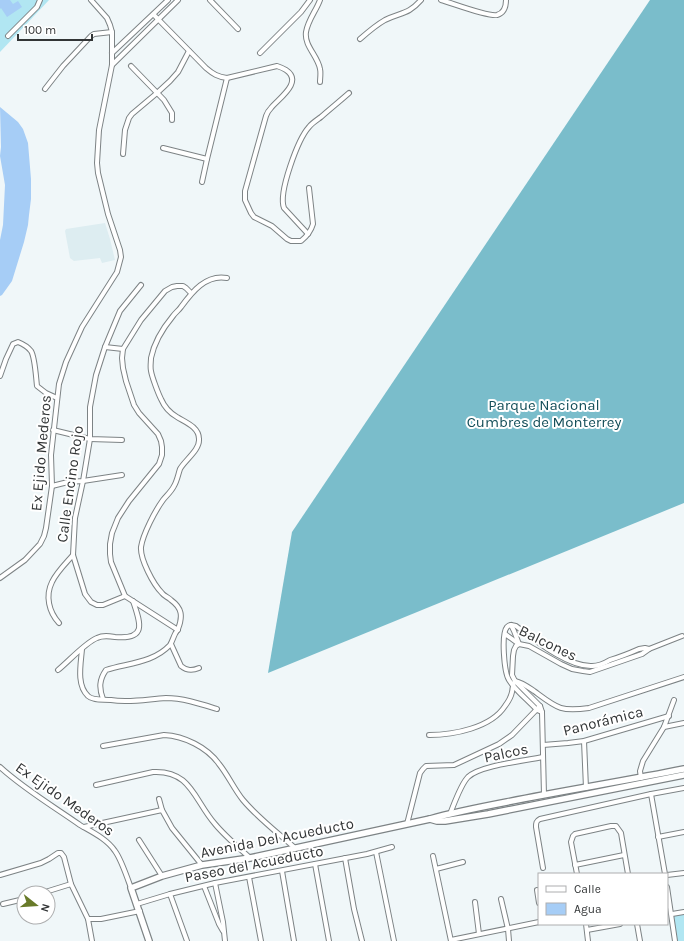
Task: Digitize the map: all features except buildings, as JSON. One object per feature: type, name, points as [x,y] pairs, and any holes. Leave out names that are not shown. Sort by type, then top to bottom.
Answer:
[{"type":"street","points":[[8,36],[39,4],[40,0]]},
{"type":"street","name":"Ex Ejido Mederos","points":[[0,578],[25,560],[40,544],[46,528],[52,486],[51,454],[59,384],[66,362],[82,327],[117,272],[121,257],[108,214],[97,163],[99,130],[112,65],[112,32],[107,18],[91,0]]},
{"type":"street","points":[[112,53],[154,15],[168,0]]},
{"type":"street","points":[[112,65],[178,0]]},
{"type":"street","points":[[210,0],[238,29]]},
{"type":"street","points":[[260,53],[301,12],[310,0]]},
{"type":"street","points":[[320,0],[309,22],[306,33],[307,44],[319,64],[320,82]]},
{"type":"street","points":[[360,39],[379,24],[410,10],[421,0]]},
{"type":"street","points":[[441,0],[473,11],[494,16],[499,15],[504,10],[506,0]]},
{"type":"street","points":[[154,15],[210,72],[219,77],[227,78],[277,66],[286,70],[290,74],[292,82],[289,88],[270,108],[266,116],[244,197],[254,217],[272,226],[291,241],[301,241],[312,229],[313,224],[309,188]]},
{"type":"street","points":[[45,89],[88,38],[94,34],[112,32]]},
{"type":"street","points":[[123,154],[125,130],[129,118],[178,72],[189,51]]},
{"type":"street","points":[[131,66],[164,100],[172,113],[172,120]]},
{"type":"street","points":[[202,182],[227,78]]},
{"type":"street","points":[[308,234],[284,208],[283,205],[285,188],[292,160],[308,127],[349,93]]},
{"type":"street","points":[[163,148],[207,159]]},
{"type":"street","points":[[103,699],[100,692],[100,680],[106,670],[152,658],[171,644],[174,635],[178,630],[181,618],[180,608],[156,586],[144,563],[141,549],[142,540],[162,500],[174,487],[180,470],[200,440],[197,432],[189,424],[170,412],[160,399],[151,371],[151,360],[159,337],[191,293],[216,277],[227,278]]},
{"type":"street","name":"Calle Encino Rojo","points":[[125,596],[103,605],[97,605],[91,602],[85,594],[73,555],[75,518],[90,439],[90,408],[96,375],[105,347],[120,311],[141,285]]},
{"type":"street","points":[[178,630],[125,596],[111,562],[110,549],[112,533],[118,518],[129,501],[159,464],[162,455],[161,441],[158,434],[139,413],[134,405],[123,368],[123,349],[141,320],[165,291],[172,287],[183,286],[191,293]]},
{"type":"street","points":[[0,376],[13,344],[18,342],[25,345],[32,352],[37,386],[46,393],[57,398]]},
{"type":"street","points":[[105,347],[123,349]]},
{"type":"street","points":[[53,430],[90,439],[122,440]]},
{"type":"street","points":[[52,486],[68,482],[83,482],[122,475]]},
{"type":"street","points":[[59,623],[51,612],[48,596],[49,589],[52,581],[73,555]]},
{"type":"street","points":[[58,670],[97,638],[104,636],[126,637],[133,636],[137,633],[140,625],[133,600]]},
{"type":"street","points":[[542,712],[537,710],[514,682],[512,675],[512,656],[516,646],[519,644],[514,631],[510,626],[506,629],[504,646],[506,675],[514,682],[540,706],[542,712],[544,795]]},
{"type":"street","name":"Balcones","points":[[510,626],[516,626],[549,649],[578,664],[594,666],[645,648],[649,649]]},
{"type":"street","name":"Balcones","points":[[505,634],[519,644],[529,646],[572,669],[590,672],[642,654],[649,649],[682,636]]},
{"type":"street","points":[[171,644],[183,668],[190,671],[199,668]]},
{"type":"street","points":[[82,649],[80,678],[84,692],[92,699],[121,702],[167,698],[217,709]]},
{"type":"street","points":[[514,682],[522,683],[551,704],[566,710],[574,710],[589,708],[684,677]]},
{"type":"street","points":[[429,735],[443,735],[462,732],[476,727],[496,716],[505,708],[512,694],[514,682]]},
{"type":"street","points":[[641,778],[640,770],[643,761],[664,727],[674,700]]},
{"type":"street","points":[[407,824],[420,773],[426,766],[454,765],[499,744],[512,735],[540,706]]},
{"type":"street","name":"Panorámica","points":[[543,745],[584,741],[668,716]]},
{"type":"street","name":"Panorámica","points":[[664,727],[684,723]]},
{"type":"street","points":[[103,746],[164,735],[173,735],[194,743],[213,756],[244,801],[254,812],[295,848]]},
{"type":"street","points":[[584,741],[586,788]]},
{"type":"street","name":"Palcos","points":[[450,814],[462,786],[467,778],[475,772],[503,764],[543,757]]},
{"type":"street","name":"Ex Ejido Mederos","points":[[0,767],[11,778],[102,839],[114,849],[117,853],[140,911],[149,941]]},
{"type":"street","name":"Avenida Del Acueducto","points":[[131,888],[162,876],[202,865],[250,858],[450,814],[684,769]]},
{"type":"street","points":[[96,785],[153,772],[171,773],[178,776],[190,788],[214,823],[250,858]]},
{"type":"street","name":"Avenida Del Acueducto","points":[[430,819],[445,821],[481,815],[684,775]]},
{"type":"street","points":[[543,868],[536,827],[537,820],[684,788]]},
{"type":"street","points":[[651,794],[666,873]]},
{"type":"street","points":[[159,799],[162,810],[172,828],[202,865]]},
{"type":"street","points":[[84,827],[162,810]]},
{"type":"street","points":[[577,873],[571,842],[573,836],[576,834],[616,826],[621,833],[628,873]]},
{"type":"street","points":[[658,837],[684,832]]},
{"type":"street","points":[[139,840],[162,876]]},
{"type":"street","name":"Paseo del Acueducto","points":[[137,904],[204,886],[376,852],[392,847]]},
{"type":"street","points":[[376,852],[394,941]]},
{"type":"street","points":[[0,875],[41,863],[56,853],[62,854],[71,884],[88,919],[92,941]]},
{"type":"street","points":[[575,865],[624,855]]},
{"type":"street","points":[[433,856],[451,940],[538,922]]},
{"type":"street","points":[[345,858],[354,908],[362,941]]},
{"type":"street","points":[[436,869],[463,862]]},
{"type":"street","points":[[315,864],[329,941]]},
{"type":"street","points":[[282,871],[294,941]]},
{"type":"street","points":[[668,875],[684,873]]},
{"type":"street","points":[[249,877],[261,941]]},
{"type":"street","points":[[56,889],[71,884]]},
{"type":"street","points":[[215,884],[223,922],[225,941]]},
{"type":"street","points":[[204,886],[219,924],[224,931]]},
{"type":"street","points":[[537,890],[538,897]]},
{"type":"street","points":[[668,892],[676,941]]},
{"type":"street","points":[[170,894],[186,941]]},
{"type":"street","points":[[501,898],[508,929],[509,941]]},
{"type":"street","points":[[3,904],[16,901]]},
{"type":"street","points":[[474,902],[479,934]]},
{"type":"street","points":[[88,919],[140,911]]},
{"type":"street","points":[[672,914],[684,912]]},
{"type":"street","points":[[586,925],[588,941]]},
{"type":"street","points":[[587,930],[614,925]]},
{"type":"street","points":[[637,925],[640,941]]},
{"type":"shaded area","points":[[0,0],[49,0],[0,52]]},
{"type":"shaded area","points":[[105,223],[115,260],[102,263],[100,258],[74,261],[70,258],[65,231],[66,229]]},
{"type":"shaded area","points":[[684,912],[684,941],[675,941],[672,914]]},
{"type":"green space","name":"Parque Nacional Cumbres de Monterrey","points":[[650,0],[684,0],[684,503],[268,673],[292,532]]},
{"type":"water","points":[[0,0],[10,0],[13,4],[18,1],[22,7],[7,17],[1,8],[0,9]]},
{"type":"water","points":[[0,107],[18,122],[23,129],[28,143],[31,199],[28,225],[12,281],[0,296],[0,240],[3,225],[5,185],[0,156]]}]
